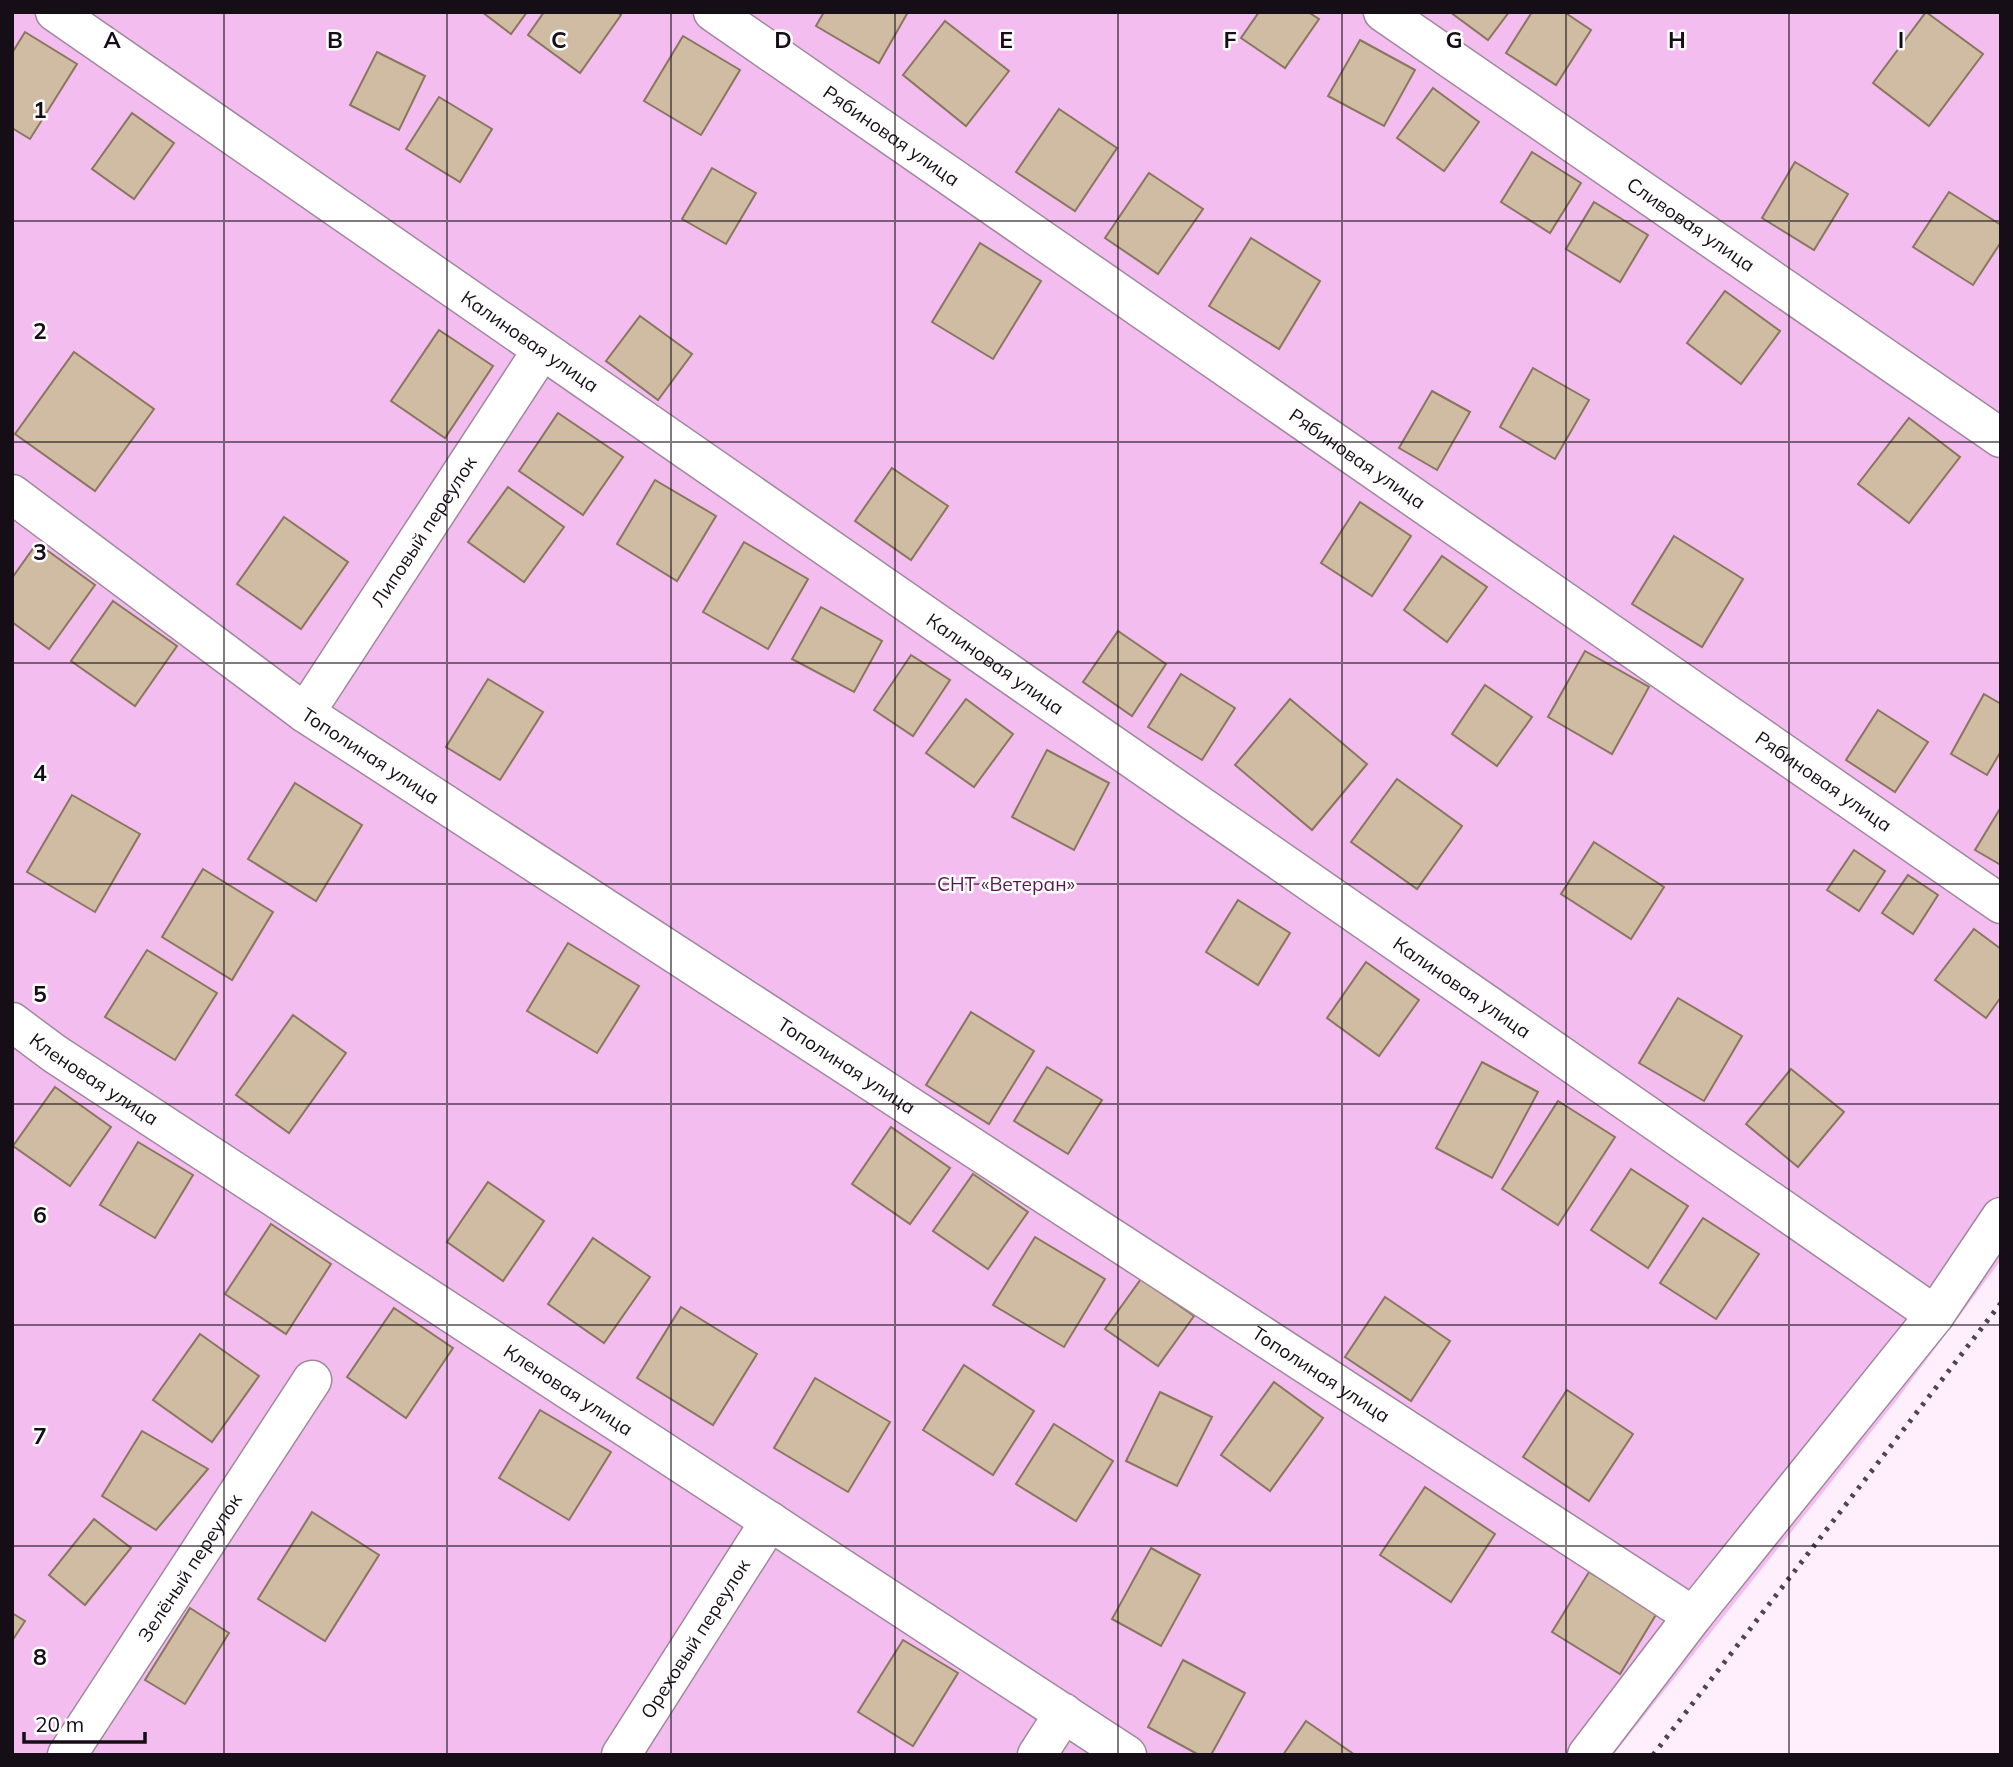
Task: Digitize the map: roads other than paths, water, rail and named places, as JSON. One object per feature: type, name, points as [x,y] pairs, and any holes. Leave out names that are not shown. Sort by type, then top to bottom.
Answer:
[{"type":"street","name":"Калиновая улица","points":[[55,12],[1935,1315]]},
{"type":"street","name":"Рябиновая улица","points":[[713,12],[2001,904]]},
{"type":"street","name":"Сливовая улица","points":[[1383,12],[2001,438]]},
{"type":"street","name":"Липовый переулок","points":[[305,713],[542,350]]},
{"type":"street","name":"Тополиная улица","points":[[12,494],[305,713],[1693,1616]]},
{"type":"street","name":"Кленовая улица","points":[[12,1022],[55,1054],[1127,1755]]},
{"type":"street","points":[[1587,1755],[1693,1616],[1935,1315],[2001,1217]]},
{"type":"street","name":"Зелёный переулок","points":[[67,1755],[312,1380]]},
{"type":"street","name":"Ореховый переулок","points":[[621,1755],[770,1521]]},
{"type":"street","points":[[1037,1755],[1064,1713]]},
{"type":"railway","points":[[1653,1755],[2001,1303]]},
{"type":"park label","name":"СНТ «Ветеран»","points":[[1006,884]]}]
